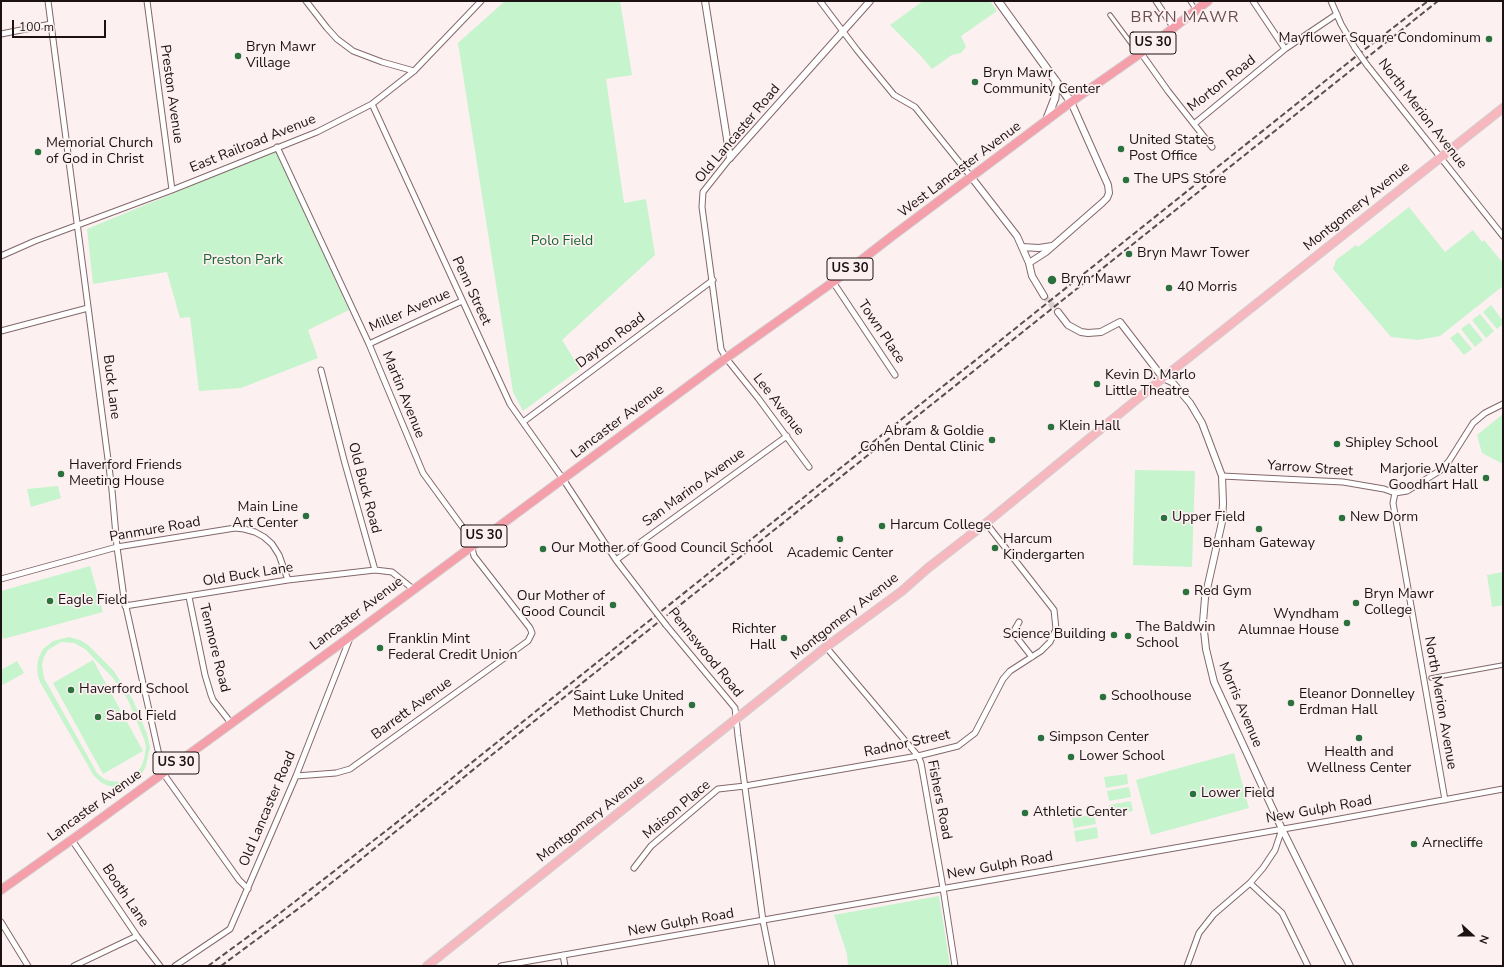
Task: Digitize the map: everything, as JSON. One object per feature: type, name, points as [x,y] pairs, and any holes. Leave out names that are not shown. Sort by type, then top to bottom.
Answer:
[{"type":"highway","name":"West Lancaster Avenue","points":[[726,358],[833,282],[1071,102],[1140,53],[1208,1]]},
{"type":"highway","name":"Lancaster Avenue","points":[[1,890],[72,840],[351,636],[412,589],[726,358]]},
{"type":"main road","points":[[998,1],[1071,102]]},
{"type":"main road","points":[[1046,122],[1055,98],[1056,81]]},
{"type":"main road","name":"Montgomery Avenue","points":[[427,966],[826,647],[902,591],[928,568],[986,523],[1163,378],[1503,108]]},
{"type":"street","name":"Buck Lane","points":[[48,1],[112,490],[117,547],[126,606],[163,773]]},
{"type":"street","name":"Preston Avenue","points":[[147,1],[172,190]]},
{"type":"street","points":[[306,1],[337,39],[354,51],[382,62],[414,71]]},
{"type":"street","points":[[705,1],[730,158]]},
{"type":"street","points":[[820,1],[894,96],[915,106],[922,114],[1017,236],[1029,263],[1032,276],[1044,296]]},
{"type":"street","name":"Old Lancaster Road","points":[[726,358],[722,349],[703,220],[703,192],[730,158],[870,1]]},
{"type":"street","points":[[1156,1],[1173,27]]},
{"type":"street","points":[[1190,1],[1196,10]]},
{"type":"street","points":[[1253,1],[1285,49]]},
{"type":"street","name":"North Merion Avenue","points":[[1331,1],[1355,48],[1367,65],[1503,236]]},
{"type":"street","name":"East Railroad Avenue","points":[[1,256],[317,132],[372,104],[414,71],[478,2]]},
{"type":"street","name":"Morton Road","points":[[1140,53],[1194,124],[1285,49],[1337,14]]},
{"type":"street","points":[[1110,15],[1140,53]]},
{"type":"street","points":[[1,34],[51,24]]},
{"type":"street","points":[[1029,263],[1052,246],[1102,203],[1107,198],[1109,193],[1108,185],[1071,102]]},
{"type":"street","name":"Penn Street","points":[[372,104],[510,404],[563,479]]},
{"type":"street","points":[[1194,124],[1212,146]]},
{"type":"street","name":"Martin Avenue","points":[[277,147],[369,344],[423,474],[469,536],[474,556],[530,628],[532,635]]},
{"type":"street","points":[[1022,247],[1039,248],[1052,246]]},
{"type":"street","name":"Dayton Road","points":[[523,422],[713,280]]},
{"type":"street","name":"Town Place","points":[[833,282],[895,375]]},
{"type":"street","name":"Miller Avenue","points":[[369,344],[462,301]]},
{"type":"street","points":[[1,331],[88,308]]},
{"type":"street","name":"Morris Avenue","points":[[1058,312],[1068,325],[1081,332],[1101,332],[1120,322],[1163,378],[1172,382],[1190,403],[1202,423],[1222,476],[1222,522],[1205,598],[1203,622],[1206,649],[1214,682],[1282,829],[1350,966]]},
{"type":"street","name":"Lee Avenue","points":[[726,358],[787,436],[809,467]]},
{"type":"street","name":"Old Buck Road","points":[[321,370],[344,460],[375,570]]},
{"type":"street","points":[[1396,493],[1407,491],[1441,470],[1449,461],[1473,423],[1485,413],[1503,404]]},
{"type":"street","name":"San Marino Avenue","points":[[616,560],[787,436]]},
{"type":"street","name":"Yarrow Street","points":[[1222,476],[1343,482],[1384,488],[1396,493]]},
{"type":"street","name":"Pennswood Road","points":[[563,479],[616,560],[666,625],[735,708],[763,921],[772,966]]},
{"type":"street","name":"North Merion Avenue","points":[[1396,493],[1393,503],[1445,800]]},
{"type":"street","name":"Radnor Street","points":[[745,786],[918,756],[958,746],[975,733],[1003,679],[1010,671],[1032,657],[1050,642],[1056,629],[1054,610],[986,523]]},
{"type":"street","name":"Panmure Road","points":[[1,579],[117,547],[232,529],[244,529],[264,537],[272,544],[288,580]]},
{"type":"street","points":[[375,570],[392,572],[412,589]]},
{"type":"street","name":"Old Buck Lane","points":[[126,606],[288,580],[375,570]]},
{"type":"street","name":"Tenmore Road","points":[[189,597],[205,675],[213,700],[231,723]]},
{"type":"street","points":[[1019,622],[1014,634],[1032,657]]},
{"type":"street","name":"Barrett Avenue","points":[[296,776],[336,773],[350,769],[528,640],[532,635]]},
{"type":"street","name":"Old Lancaster Road","points":[[175,966],[230,929],[296,776],[351,636]]},
{"type":"street","name":"Fishers Road","points":[[826,647],[918,756],[921,763],[955,966]]},
{"type":"street","points":[[1431,678],[1503,665]]},
{"type":"street","points":[[163,773],[239,880],[248,889]]},
{"type":"street","name":"Maison Place","points":[[634,868],[651,846],[718,788],[745,786]]},
{"type":"street","name":"New Gulph Road","points":[[501,966],[763,921],[1503,789]]},
{"type":"street","points":[[1187,966],[1199,933],[1214,914],[1250,883],[1263,868],[1275,850],[1282,829]]},
{"type":"street","name":"Booth Lane","points":[[72,840],[137,936],[160,966]]},
{"type":"street","points":[[1250,883],[1282,913],[1308,966]]},
{"type":"street","points":[[1,922],[28,966]]},
{"type":"street","points":[[74,966],[137,936]]},
{"type":"street","points":[[563,956],[565,966]]},
{"type":"green space","name":"Polo Field","points":[[505,1],[620,1],[632,75],[606,79],[624,203],[646,199],[655,255],[562,340],[580,369],[523,411],[513,392],[458,43]]},
{"type":"green space","points":[[923,1],[990,1],[997,11],[961,36],[966,47],[961,53],[952,55],[932,69],[890,25]]},
{"type":"green space","name":"Preston Park","points":[[276,151],[349,310],[308,330],[318,358],[241,388],[199,391],[190,317],[180,318],[167,272],[93,284],[87,229]]},
{"type":"green space","points":[[1409,207],[1445,252],[1473,230],[1482,242],[1484,240],[1503,263],[1503,286],[1440,336],[1418,340],[1391,337],[1333,269],[1336,260],[1356,245],[1358,247]]},
{"type":"green space","points":[[1491,305],[1503,321],[1503,324],[1497,329],[1483,312]]},
{"type":"green space","points":[[1480,314],[1494,331],[1486,338],[1472,320]]},
{"type":"green space","points":[[1469,323],[1483,340],[1475,347],[1461,329]]},
{"type":"green space","points":[[1458,332],[1472,349],[1464,355],[1450,338]]},
{"type":"green space","points":[[1503,414],[1503,464],[1482,453],[1477,435]]},
{"type":"green space","name":"Upper Field","points":[[1135,470],[1195,471],[1192,567],[1133,565]]},
{"type":"green space","points":[[58,486],[61,498],[31,507],[27,489]]},
{"type":"green space","name":"Eagle Field","points":[[90,566],[103,612],[3,639],[1,632],[1,591]]},
{"type":"green space","points":[[1503,572],[1503,605],[1492,607],[1487,575]]},
{"type":"green space","points":[[69,637],[80,640],[88,645],[113,670],[133,700],[147,734],[150,747],[146,766],[140,777],[127,785],[117,787],[109,786],[102,783],[94,776],[40,682],[37,666],[39,657],[43,649],[53,641]],"holes":[[[61,642],[74,643],[85,649],[113,678],[128,700],[144,739],[146,747],[141,767],[134,777],[128,781],[110,781],[104,779],[97,773],[44,678],[42,665],[48,650]]]},
{"type":"green space","name":"Sabol Field","points":[[93,660],[143,751],[103,774],[53,683]]},
{"type":"green space","points":[[17,661],[24,673],[3,685],[1,681],[1,670]]},
{"type":"green space","name":"Lower Field","points":[[1234,753],[1249,808],[1151,835],[1136,780]]},
{"type":"green space","points":[[1127,774],[1128,784],[1106,788],[1104,777]]},
{"type":"green space","points":[[1129,787],[1131,797],[1109,801],[1107,791]]},
{"type":"green space","points":[[1131,801],[1133,811],[1111,815],[1109,805]]},
{"type":"green space","points":[[1094,814],[1096,824],[1074,828],[1072,818]]},
{"type":"green space","points":[[1097,827],[1098,838],[1076,842],[1074,831]]},
{"type":"green space","points":[[939,896],[950,966],[848,966],[847,954],[834,915]]},
{"type":"tunnel","points":[[1044,296],[1058,312]]},
{"type":"railway","points":[[208,966],[275,917],[391,827],[1364,50],[1428,1]]},
{"type":"railway","points":[[221,966],[306,903],[1438,1]]},
{"type":"place","name":"Mayflower Square Condominum","points":[[1489,39]]},
{"type":"place","name":"Bryn Mawr Village","points":[[238,56]]},
{"type":"place","name":"Bryn Mawr Community Center","points":[[975,82]]},
{"type":"place","name":"United States Post Office","points":[[1121,149]]},
{"type":"place","name":"Memorial Church of God in Christ","points":[[38,152]]},
{"type":"place","name":"The UPS Store","points":[[1126,180]]},
{"type":"place","name":"Bryn Mawr Tower","points":[[1129,254]]},
{"type":"place","name":"Bryn Mawr","points":[[1052,280]]},
{"type":"place","name":"40 Morris","points":[[1169,288]]},
{"type":"place","name":"Kevin D. Marlo Little Theatre","points":[[1097,384]]},
{"type":"place","name":"Klein Hall","points":[[1051,427]]},
{"type":"place","name":"Abram & Goldie Cohen Dental Clinic","points":[[992,440]]},
{"type":"place","name":"Shipley School","points":[[1337,444]]},
{"type":"place","name":"Haverford Friends Meeting House","points":[[61,474]]},
{"type":"place","name":"Marjorie Walter Goodhart Hall","points":[[1486,478]]},
{"type":"place","name":"Main Line Art Center","points":[[306,516]]},
{"type":"place","name":"Upper Field","points":[[1164,518]]},
{"type":"place","name":"New Dorm","points":[[1342,518]]},
{"type":"place","name":"Harcum College","points":[[882,526]]},
{"type":"place","name":"Benham Gateway","points":[[1259,529]]},
{"type":"place","name":"Academic Center","points":[[840,539]]},
{"type":"place","name":"Harcum Kindergarten","points":[[995,548]]},
{"type":"place","name":"Our Mother of Good Council School","points":[[543,549]]},
{"type":"place","name":"Red Gym","points":[[1186,592]]},
{"type":"place","name":"Eagle Field","points":[[50,601]]},
{"type":"place","name":"Bryn Mawr College","points":[[1356,603]]},
{"type":"place","name":"Our Mother of Good Council","points":[[613,605]]},
{"type":"place","name":"Wyndham Alumnae House","points":[[1347,623]]},
{"type":"place","name":"Science Building","points":[[1114,635]]},
{"type":"place","name":"The Baldwin School","points":[[1128,636]]},
{"type":"place","name":"Richter Hall","points":[[784,638]]},
{"type":"place","name":"Franklin Mint Federal Credit Union","points":[[380,648]]},
{"type":"place","name":"Haverford School","points":[[71,690]]},
{"type":"place","name":"Schoolhouse","points":[[1103,697]]},
{"type":"place","name":"Eleanor Donnelley Erdman Hall","points":[[1291,703]]},
{"type":"place","name":"Saint Luke United Methodist Church","points":[[692,705]]},
{"type":"place","name":"Sabol Field","points":[[98,717]]},
{"type":"place","name":"Simpson Center","points":[[1041,738]]},
{"type":"place","name":"Health and Wellness Center","points":[[1359,738]]},
{"type":"place","name":"Lower School","points":[[1071,757]]},
{"type":"place","name":"Lower Field","points":[[1193,794]]},
{"type":"place","name":"Athletic Center","points":[[1025,813]]},
{"type":"place","name":"Arnecliffe","points":[[1414,844]]},
{"type":"district","name":"BRYN MAWR","points":[[1185,18]]}]
